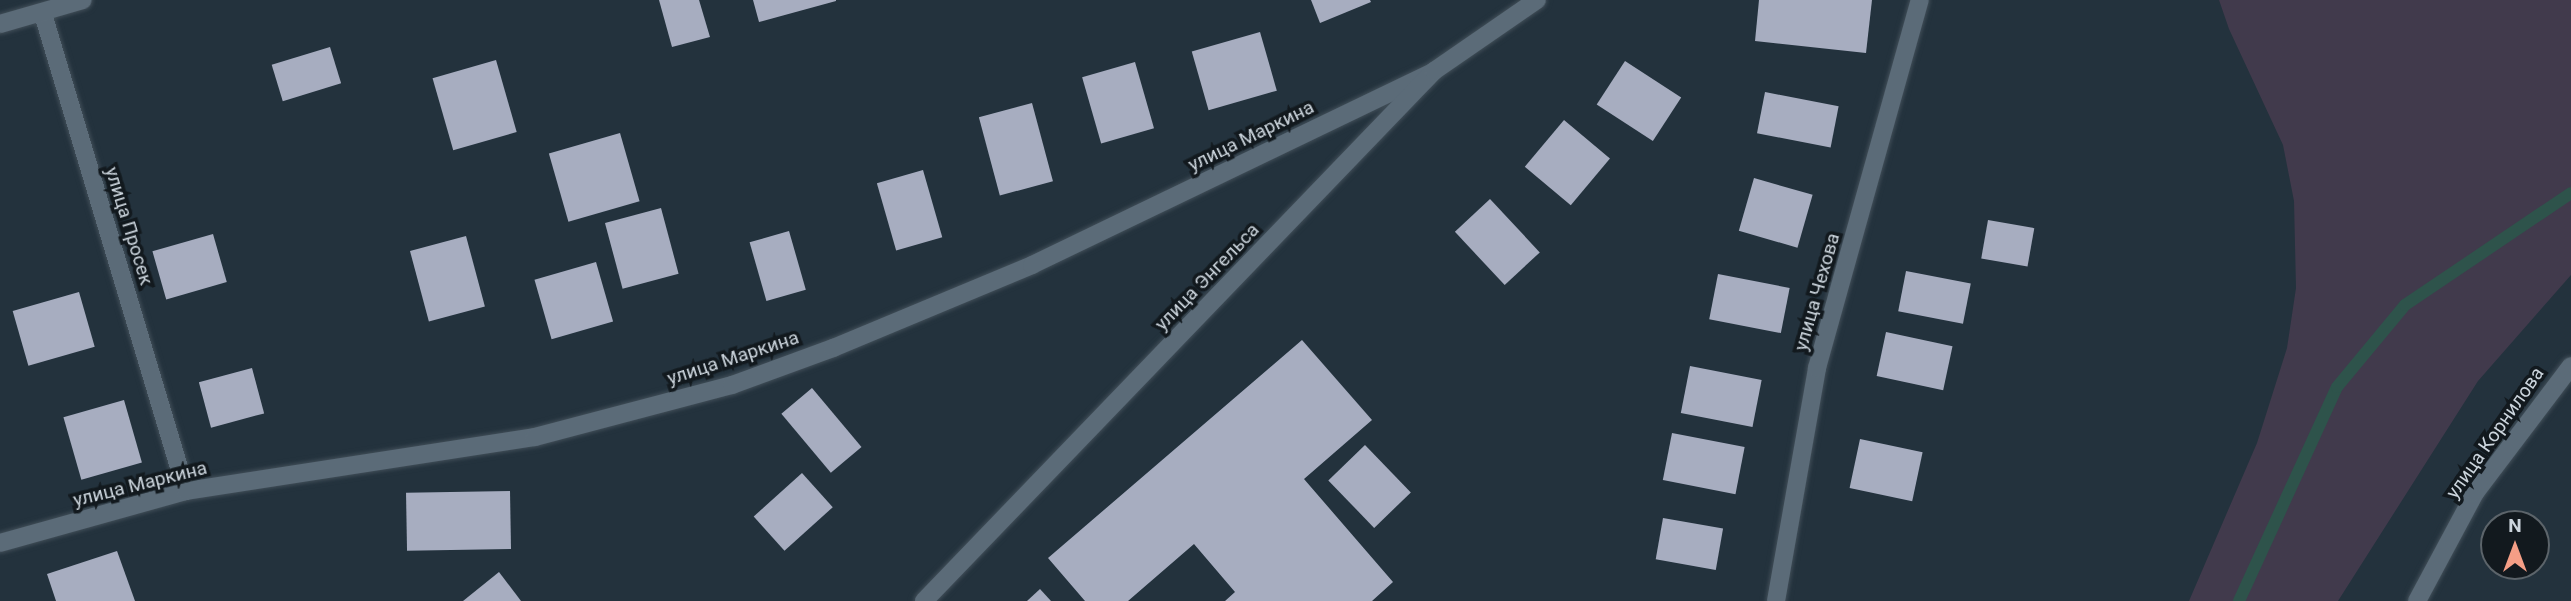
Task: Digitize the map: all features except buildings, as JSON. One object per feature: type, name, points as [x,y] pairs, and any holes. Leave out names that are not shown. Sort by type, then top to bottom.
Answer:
[{"type":"street","points":[[0,23],[83,0]]},
{"type":"street","name":"улица Энгельса","points":[[923,601],[1434,71],[1537,0]]},
{"type":"street","name":"улица Чехова","points":[[1776,601],[1817,368],[1920,0]]},
{"type":"street","name":"улица Просек","points":[[43,13],[186,491]]},
{"type":"street","name":"улица Маркина","points":[[0,543],[186,491],[535,437],[732,385],[832,348],[1032,265],[1434,71]]},
{"type":"street","name":"улица Корнилова","points":[[2417,601],[2475,493],[2571,366]]},
{"type":"shaded area","points":[[2219,0],[2571,0],[2571,275],[2478,381],[2338,601],[2189,601],[2257,443],[2287,348],[2296,288],[2294,201],[2283,145],[2229,29]]},
{"type":"waterway","points":[[2239,601],[2337,387],[2405,305],[2571,193]]}]
